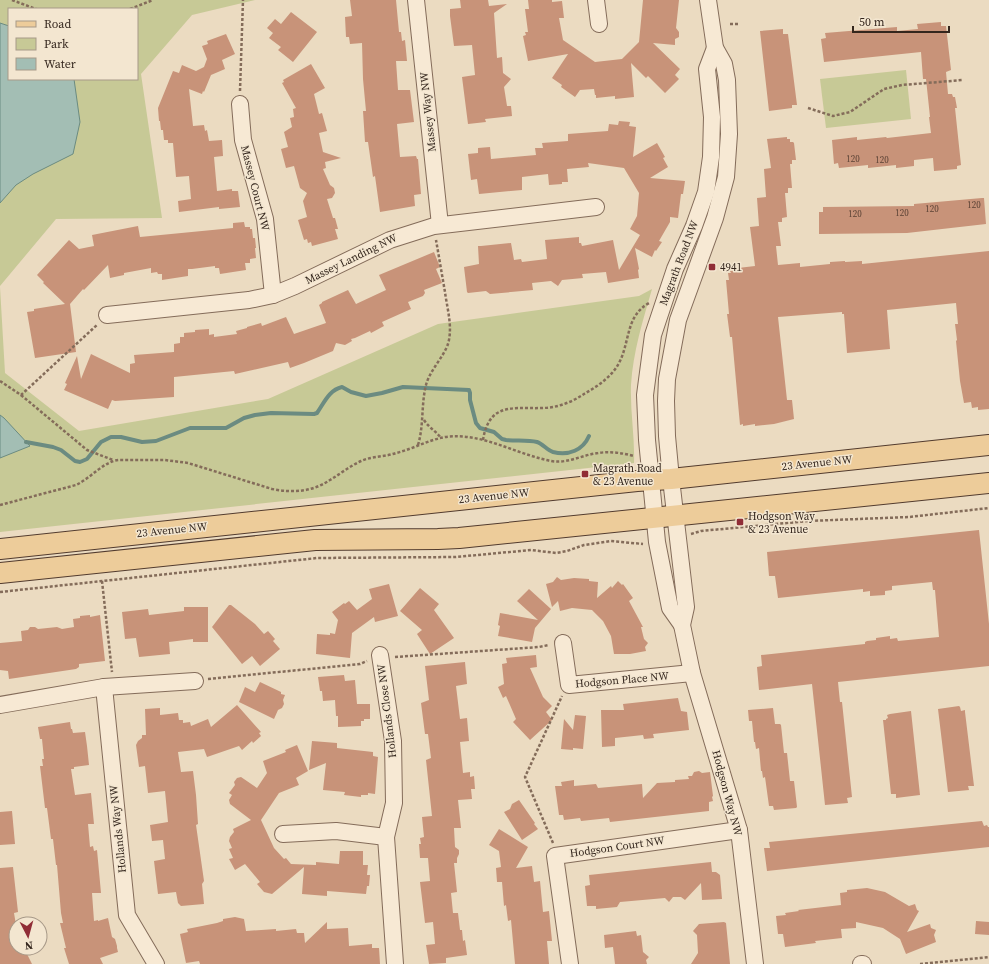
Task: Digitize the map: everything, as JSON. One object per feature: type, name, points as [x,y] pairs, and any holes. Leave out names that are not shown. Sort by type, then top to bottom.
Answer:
[{"type":"main road","name":"23 Avenue NW","points":[[0,549],[989,445]]},
{"type":"main road","points":[[0,573],[315,540],[438,539],[989,483]]},
{"type":"street","name":"Massey Way NW","points":[[416,0],[437,225]]},
{"type":"street","points":[[596,0],[599,24]]},
{"type":"street","name":"Magrath Road NW","points":[[671,479],[666,413],[667,379],[670,360],[683,306],[720,204],[728,161],[729,112],[727,80],[724,64],[715,48],[708,0]]},
{"type":"street","name":"Magrath Road NW","points":[[651,480],[645,395],[650,355],[653,335],[666,294],[700,211],[706,192],[711,157],[712,117],[707,69],[715,48]]},
{"type":"street","name":"Massey Court NW","points":[[240,104],[243,140],[265,219],[273,295]]},
{"type":"street","name":"Massey Landing NW","points":[[107,315],[249,300],[273,295],[295,286],[390,240],[437,225],[596,207]]},
{"type":"street","name":"Hodgson Way NW","points":[[671,479],[686,607],[682,625]]},
{"type":"street","name":"Hodgson Way NW","points":[[651,480],[657,542],[670,608],[682,625],[692,673],[739,830],[755,964]]},
{"type":"street","name":"Hodgson Place NW","points":[[563,642],[569,685],[692,673]]},
{"type":"street","name":"Hollands Close NW","points":[[380,655],[393,741],[394,803],[386,837],[395,964]]},
{"type":"street","points":[[0,705],[109,686],[195,681]]},
{"type":"street","name":"Hollands Way NW","points":[[109,686],[127,914],[156,964]]},
{"type":"street","name":"Hodgson Court NW","points":[[570,964],[556,856],[739,830]]},
{"type":"street","points":[[283,834],[336,832],[386,837]]},
{"type":"path","points":[[12,0],[33,8]]},
{"type":"path","points":[[133,8],[153,0]]},
{"type":"path","points":[[240,104],[243,0]]},
{"type":"path","points":[[730,24],[739,24]]},
{"type":"path","points":[[808,108],[833,116],[850,112],[884,89],[902,85],[963,80]]},
{"type":"path","points":[[418,445],[422,432],[424,396],[427,382],[447,345],[449,331],[449,318],[437,225]]},
{"type":"path","points":[[484,439],[486,428],[491,418],[501,411],[518,407],[544,408],[562,404],[571,401],[596,386],[615,370],[620,361],[631,323],[636,313],[643,306],[651,302]]},
{"type":"path","points":[[21,395],[107,315]]},
{"type":"path","points":[[0,381],[21,395],[87,450],[102,456],[113,460],[165,460],[188,463],[286,492],[305,491],[316,487],[329,481],[362,460],[396,454],[441,438],[458,436],[484,439],[551,461],[573,460],[604,452],[622,453],[634,456]]},
{"type":"path","points":[[423,418],[431,429],[441,438]]},
{"type":"path","points":[[0,505],[76,485],[113,460]]},
{"type":"path","points":[[0,592],[102,581],[109,686]]},
{"type":"path","points":[[556,856],[553,842],[525,777],[561,698],[569,685]]},
{"type":"path","points":[[920,964],[989,957]]},
{"type":"green space","points":[[0,0],[255,0],[192,15],[141,74],[162,218],[56,219],[0,286]]},
{"type":"green space","points":[[906,70],[911,119],[826,128],[820,79]]},
{"type":"green space","points":[[0,287],[5,373],[79,431],[268,399],[438,324],[639,296],[652,289],[639,336],[632,373],[631,395],[634,463],[0,532]]},
{"type":"water","points":[[0,23],[8,26],[8,80],[74,80],[80,122],[73,154],[33,174],[16,185],[0,203]]},
{"type":"water","points":[[0,415],[4,418],[30,446],[0,458]]},
{"type":"building","points":[[350,0],[396,0],[399,32],[401,32],[402,41],[405,40],[407,61],[396,61],[398,90],[410,90],[414,122],[397,124],[400,157],[416,156],[418,159],[421,194],[414,195],[415,206],[380,212],[368,142],[365,142],[363,111],[366,111],[362,43],[350,44],[349,37],[346,37],[345,17],[352,16]]},
{"type":"building","points":[[460,0],[488,0],[489,6],[507,4],[494,13],[497,58],[502,57],[503,73],[511,79],[504,87],[507,106],[511,106],[512,116],[485,119],[486,122],[468,124],[462,77],[475,75],[472,45],[454,46],[450,16],[450,9],[461,8]]},
{"type":"building","points":[[528,0],[552,0],[552,2],[562,1],[564,18],[559,18],[563,40],[595,62],[622,59],[639,42],[643,0],[679,0],[676,28],[679,32],[679,37],[675,39],[675,45],[653,43],[680,69],[675,75],[679,79],[665,93],[648,76],[646,78],[631,63],[634,97],[615,99],[615,96],[596,98],[594,89],[580,90],[575,97],[561,87],[562,85],[552,78],[568,54],[528,61],[523,36],[526,35],[525,32],[528,32],[525,9],[529,9]]},
{"type":"building","points":[[291,12],[317,32],[293,62],[278,50],[281,47],[269,38],[273,33],[267,28],[275,19],[281,24]]},
{"type":"building","points":[[941,22],[941,26],[946,26],[951,70],[946,72],[948,94],[952,94],[953,97],[955,97],[961,165],[957,166],[957,169],[934,171],[933,158],[914,160],[914,166],[896,168],[896,165],[868,168],[868,165],[839,168],[838,163],[834,164],[832,140],[857,137],[857,140],[887,138],[931,133],[930,117],[926,79],[923,79],[921,52],[824,62],[821,39],[826,38],[825,33],[897,27],[897,31],[918,29],[917,24]]},
{"type":"building","points":[[783,29],[783,34],[788,34],[797,105],[792,105],[792,108],[769,111],[760,31]]},
{"type":"building","points":[[226,34],[235,54],[222,60],[225,69],[211,75],[202,94],[189,89],[193,126],[204,125],[205,131],[207,130],[209,141],[222,140],[223,156],[214,157],[217,191],[232,189],[232,191],[238,191],[240,207],[219,209],[219,207],[179,212],[178,201],[191,199],[189,176],[176,177],[173,143],[168,143],[168,140],[164,140],[163,130],[161,130],[159,121],[158,108],[173,71],[179,73],[182,65],[196,71],[204,67],[207,59],[202,46],[208,44],[207,41]]},
{"type":"building","points":[[311,64],[325,88],[314,94],[319,114],[322,113],[327,131],[319,133],[323,152],[341,158],[325,162],[326,168],[323,169],[330,185],[334,188],[335,193],[332,198],[327,199],[333,218],[335,218],[338,229],[335,229],[338,239],[312,246],[311,242],[308,243],[307,239],[304,240],[298,220],[307,217],[303,201],[307,193],[300,188],[294,166],[286,168],[281,149],[288,147],[284,132],[292,127],[290,118],[294,117],[293,109],[296,108],[282,83],[284,82],[283,80]]},
{"type":"building","points":[[619,121],[630,122],[629,126],[636,127],[633,157],[657,143],[665,157],[663,158],[668,167],[650,178],[685,181],[683,194],[681,194],[678,218],[670,217],[670,222],[659,241],[662,242],[656,251],[655,250],[652,257],[635,248],[639,278],[608,283],[606,272],[582,274],[583,278],[562,280],[558,286],[551,281],[532,283],[533,290],[490,294],[486,291],[468,293],[464,267],[479,264],[478,246],[511,243],[514,260],[521,259],[522,262],[547,259],[545,240],[579,237],[579,243],[581,243],[582,246],[613,240],[619,270],[640,235],[630,229],[637,216],[639,193],[624,168],[588,163],[589,167],[567,169],[568,182],[562,182],[562,184],[549,185],[548,174],[522,177],[522,190],[479,194],[477,179],[471,180],[468,154],[478,153],[478,148],[490,147],[491,159],[536,155],[535,148],[543,148],[542,143],[568,141],[568,134],[608,131],[609,124],[618,125]]},
{"type":"building","points":[[787,137],[787,139],[790,139],[790,142],[794,143],[796,160],[792,160],[792,164],[790,164],[792,188],[788,188],[788,193],[785,193],[787,217],[782,218],[782,222],[778,222],[781,246],[776,246],[778,265],[800,263],[800,267],[845,261],[862,261],[862,264],[989,251],[989,409],[978,410],[978,407],[972,408],[971,402],[964,403],[956,341],[955,324],[958,324],[956,303],[887,310],[890,349],[847,353],[844,314],[842,314],[842,312],[778,317],[787,400],[792,400],[794,419],[774,424],[755,426],[755,424],[740,425],[732,337],[730,337],[727,314],[729,314],[726,280],[729,280],[728,273],[731,273],[730,271],[738,270],[738,268],[755,266],[750,227],[759,226],[757,198],[766,197],[764,169],[771,168],[767,139]]},
{"type":"building","points":[[984,198],[986,224],[907,233],[819,234],[819,212],[823,212],[823,207],[914,206],[914,204]]},
{"type":"building","points":[[244,222],[245,227],[250,227],[250,229],[252,229],[256,248],[256,258],[250,259],[250,263],[245,263],[246,270],[220,274],[219,268],[215,268],[215,266],[188,269],[188,276],[162,280],[162,274],[158,274],[157,272],[151,273],[151,268],[124,273],[124,275],[110,278],[108,265],[70,304],[76,352],[35,358],[27,312],[34,311],[34,309],[65,304],[43,283],[44,282],[37,275],[69,240],[79,249],[94,246],[92,235],[138,226],[140,237],[233,228],[233,223]]},
{"type":"building","points":[[434,252],[440,267],[436,269],[442,283],[424,290],[425,293],[423,296],[408,302],[411,309],[382,322],[384,326],[371,333],[370,331],[351,339],[352,341],[345,345],[336,343],[333,351],[304,363],[290,368],[288,362],[235,374],[234,371],[174,377],[174,397],[112,400],[108,409],[64,390],[67,384],[65,383],[77,356],[81,379],[91,354],[130,373],[130,364],[135,363],[134,355],[174,352],[174,344],[180,343],[180,337],[184,337],[184,333],[195,332],[195,330],[209,329],[209,335],[214,334],[214,337],[237,334],[236,331],[247,327],[261,323],[262,326],[286,317],[294,334],[326,323],[319,305],[322,302],[348,290],[356,304],[386,290],[379,275]]},
{"type":"building","points":[[979,530],[989,624],[989,666],[838,682],[840,702],[842,702],[852,797],[847,798],[848,803],[825,805],[812,684],[759,690],[757,667],[762,666],[761,655],[865,644],[867,641],[876,640],[876,638],[890,636],[890,639],[897,638],[898,641],[939,637],[935,590],[933,590],[932,582],[892,586],[892,590],[885,591],[885,595],[870,596],[870,591],[863,592],[863,589],[778,598],[775,576],[769,576],[767,552]]},
{"type":"building","points":[[557,577],[561,580],[574,578],[589,579],[589,581],[598,582],[597,598],[611,586],[612,588],[618,581],[622,585],[623,584],[633,598],[629,601],[643,627],[641,627],[644,639],[648,643],[645,647],[646,651],[630,654],[614,654],[611,636],[603,621],[592,610],[572,608],[560,611],[558,601],[552,607],[546,584],[553,582]]},
{"type":"building","points":[[389,584],[398,616],[375,622],[374,617],[352,633],[350,658],[316,654],[317,634],[335,634],[338,620],[332,612],[349,601],[357,610],[372,599],[369,589]]},
{"type":"building","points":[[420,588],[439,604],[434,610],[454,638],[430,654],[417,634],[422,630],[400,611]]},
{"type":"building","points":[[529,589],[551,609],[535,628],[532,642],[498,636],[500,613],[538,620],[517,601]]},
{"type":"building","points":[[229,605],[255,624],[264,634],[268,631],[275,639],[273,641],[280,649],[260,666],[252,656],[242,664],[212,627]]},
{"type":"building","points":[[184,607],[208,607],[208,642],[193,642],[193,639],[169,642],[170,654],[139,657],[136,638],[125,639],[122,612],[148,609],[149,615],[184,611]]},
{"type":"building","points":[[90,615],[90,617],[100,615],[105,661],[79,664],[79,667],[76,669],[9,679],[8,671],[0,670],[0,643],[22,641],[21,631],[28,630],[30,627],[35,627],[38,629],[57,627],[62,629],[74,627],[73,619],[80,618],[80,616]]},
{"type":"building","points":[[536,655],[537,667],[530,668],[543,697],[552,706],[546,712],[552,720],[530,740],[513,722],[516,719],[506,696],[503,698],[498,687],[504,684],[502,664],[507,663],[506,658]]},
{"type":"building","points":[[465,662],[467,684],[456,686],[460,719],[467,718],[469,741],[460,742],[463,773],[470,772],[470,777],[474,776],[475,789],[471,789],[472,799],[458,800],[461,828],[454,828],[455,847],[459,850],[457,863],[454,863],[457,892],[451,893],[453,913],[458,913],[460,930],[462,930],[463,941],[465,940],[467,955],[446,958],[446,963],[429,964],[426,945],[435,944],[433,922],[425,923],[420,882],[430,881],[428,858],[420,858],[419,844],[421,844],[420,838],[424,837],[422,817],[432,816],[426,760],[431,758],[428,734],[425,734],[421,703],[429,700],[425,666]]},
{"type":"building","points":[[344,675],[345,681],[355,680],[357,704],[370,704],[370,719],[364,719],[364,721],[361,721],[361,726],[338,727],[338,716],[336,716],[335,700],[323,701],[318,677]]},
{"type":"building","points":[[260,682],[285,695],[283,700],[284,704],[282,708],[278,710],[274,719],[239,702],[245,687],[255,692]]},
{"type":"building","points":[[678,698],[681,711],[687,712],[689,730],[653,734],[654,738],[644,739],[643,735],[615,738],[615,746],[602,747],[601,710],[624,710],[623,704]]},
{"type":"building","points":[[237,705],[261,732],[259,733],[261,736],[253,743],[252,741],[242,750],[239,746],[207,757],[204,749],[178,752],[181,772],[193,771],[198,824],[196,825],[204,881],[202,884],[204,904],[181,906],[178,903],[176,892],[158,894],[154,861],[165,859],[163,840],[152,841],[150,825],[168,822],[165,791],[148,793],[145,766],[139,767],[136,745],[142,738],[142,735],[146,735],[145,709],[160,708],[160,715],[178,713],[179,720],[183,720],[183,723],[190,722],[191,726],[208,719],[211,727]]},
{"type":"building","points":[[959,706],[961,711],[965,710],[974,786],[968,786],[969,790],[948,792],[938,709]]},
{"type":"building","points":[[773,708],[775,724],[781,725],[784,753],[787,753],[790,781],[794,781],[796,808],[774,810],[773,806],[769,806],[765,777],[763,778],[761,771],[759,748],[756,749],[752,721],[749,721],[748,710]]},
{"type":"building","points":[[911,711],[920,795],[896,798],[896,794],[891,794],[883,720],[886,720],[888,718],[887,715],[890,714]]},
{"type":"building","points":[[575,715],[586,716],[583,749],[561,749],[564,719],[573,730]]},
{"type":"building","points":[[70,722],[73,733],[85,732],[87,746],[89,765],[74,767],[74,769],[71,769],[75,795],[91,793],[94,824],[88,824],[90,847],[93,846],[94,851],[97,850],[101,893],[92,893],[94,921],[108,918],[112,937],[115,939],[118,952],[100,958],[103,964],[69,964],[64,948],[66,948],[60,923],[63,923],[57,865],[53,839],[51,839],[47,808],[45,808],[40,766],[43,766],[42,759],[44,759],[42,739],[40,739],[38,727]]},
{"type":"building","points":[[312,741],[337,743],[337,748],[373,752],[373,756],[378,757],[375,794],[368,793],[368,795],[361,795],[361,797],[344,795],[345,792],[323,790],[326,763],[309,770]]},
{"type":"building","points":[[297,745],[308,771],[296,778],[299,785],[279,793],[261,820],[274,848],[291,864],[316,865],[316,862],[339,864],[340,851],[363,851],[363,865],[368,865],[367,875],[370,875],[369,886],[367,886],[366,894],[327,891],[327,896],[302,894],[304,867],[272,894],[264,892],[257,884],[260,882],[245,864],[235,870],[229,859],[233,858],[229,849],[232,848],[229,841],[234,832],[233,829],[251,820],[230,804],[229,800],[232,795],[229,793],[235,785],[234,782],[237,778],[241,777],[257,788],[267,773],[263,761],[286,752],[285,750]]},
{"type":"building","points":[[699,771],[702,773],[710,772],[713,801],[709,802],[709,811],[610,822],[609,818],[581,821],[580,818],[564,820],[563,815],[559,815],[555,786],[562,786],[561,782],[574,780],[574,786],[596,784],[598,788],[642,784],[643,798],[657,783],[675,782],[675,780],[689,779],[688,776],[692,776],[694,772]]},
{"type":"building","points":[[519,800],[538,829],[522,840],[504,812],[510,809],[512,804]]},
{"type":"building","points":[[12,811],[15,844],[0,845],[0,812]]},
{"type":"building","points":[[982,821],[984,826],[987,825],[989,827],[989,847],[767,871],[764,848],[770,848],[769,842]]},
{"type":"building","points":[[499,829],[528,847],[516,868],[532,866],[534,882],[540,881],[543,912],[549,911],[552,941],[547,941],[549,964],[515,964],[511,920],[508,921],[506,905],[504,906],[502,882],[497,882],[496,868],[501,867],[499,851],[489,845]]},
{"type":"building","points":[[711,862],[712,872],[716,872],[720,875],[722,899],[702,900],[701,883],[685,900],[681,897],[673,897],[669,902],[665,898],[620,902],[617,907],[596,909],[596,906],[587,906],[585,886],[590,885],[589,875]]},
{"type":"building","points":[[13,867],[18,912],[14,913],[14,916],[8,916],[8,956],[28,956],[32,964],[0,964],[0,868]]},
{"type":"building","points":[[867,888],[885,892],[909,906],[915,904],[917,910],[919,911],[907,932],[930,924],[931,928],[936,930],[934,935],[936,942],[906,954],[900,939],[883,928],[856,922],[856,928],[841,929],[842,938],[815,941],[816,943],[785,947],[783,934],[778,934],[776,916],[786,915],[785,913],[799,911],[798,910],[841,905],[840,893],[847,892],[847,890]]},
{"type":"building","points":[[235,917],[244,919],[246,931],[296,929],[297,933],[304,933],[305,943],[327,922],[327,929],[348,928],[349,946],[372,944],[372,948],[379,948],[380,964],[200,964],[199,961],[186,963],[180,934],[188,932],[187,929],[217,923],[223,921],[223,919]]},
{"type":"building","points":[[976,921],[989,922],[989,935],[975,934]]},
{"type":"building","points":[[726,923],[730,964],[691,964],[698,953],[697,935],[693,931],[699,924]]},
{"type":"building","points":[[636,931],[637,936],[641,935],[643,952],[649,957],[646,960],[647,964],[615,964],[613,947],[605,948],[604,935]]},
{"type":"waterway","points":[[26,442],[53,447],[61,450],[75,461],[80,462],[87,459],[101,442],[111,437],[121,437],[142,442],[156,441],[190,428],[226,428],[244,418],[255,415],[271,413],[314,414],[317,413],[330,394],[342,387],[351,392],[366,396],[403,387],[469,390],[476,423],[480,428],[494,432],[502,439],[506,440],[537,442],[553,452],[565,453],[575,451],[583,445],[589,436]]},
{"type":"place","name":"4941","points":[[712,267]]},
{"type":"place","name":"Magrath Road & 23 Avenue","points":[[585,474]]},
{"type":"place","name":"Hodgson Way & 23 Avenue","points":[[740,522]]}]
